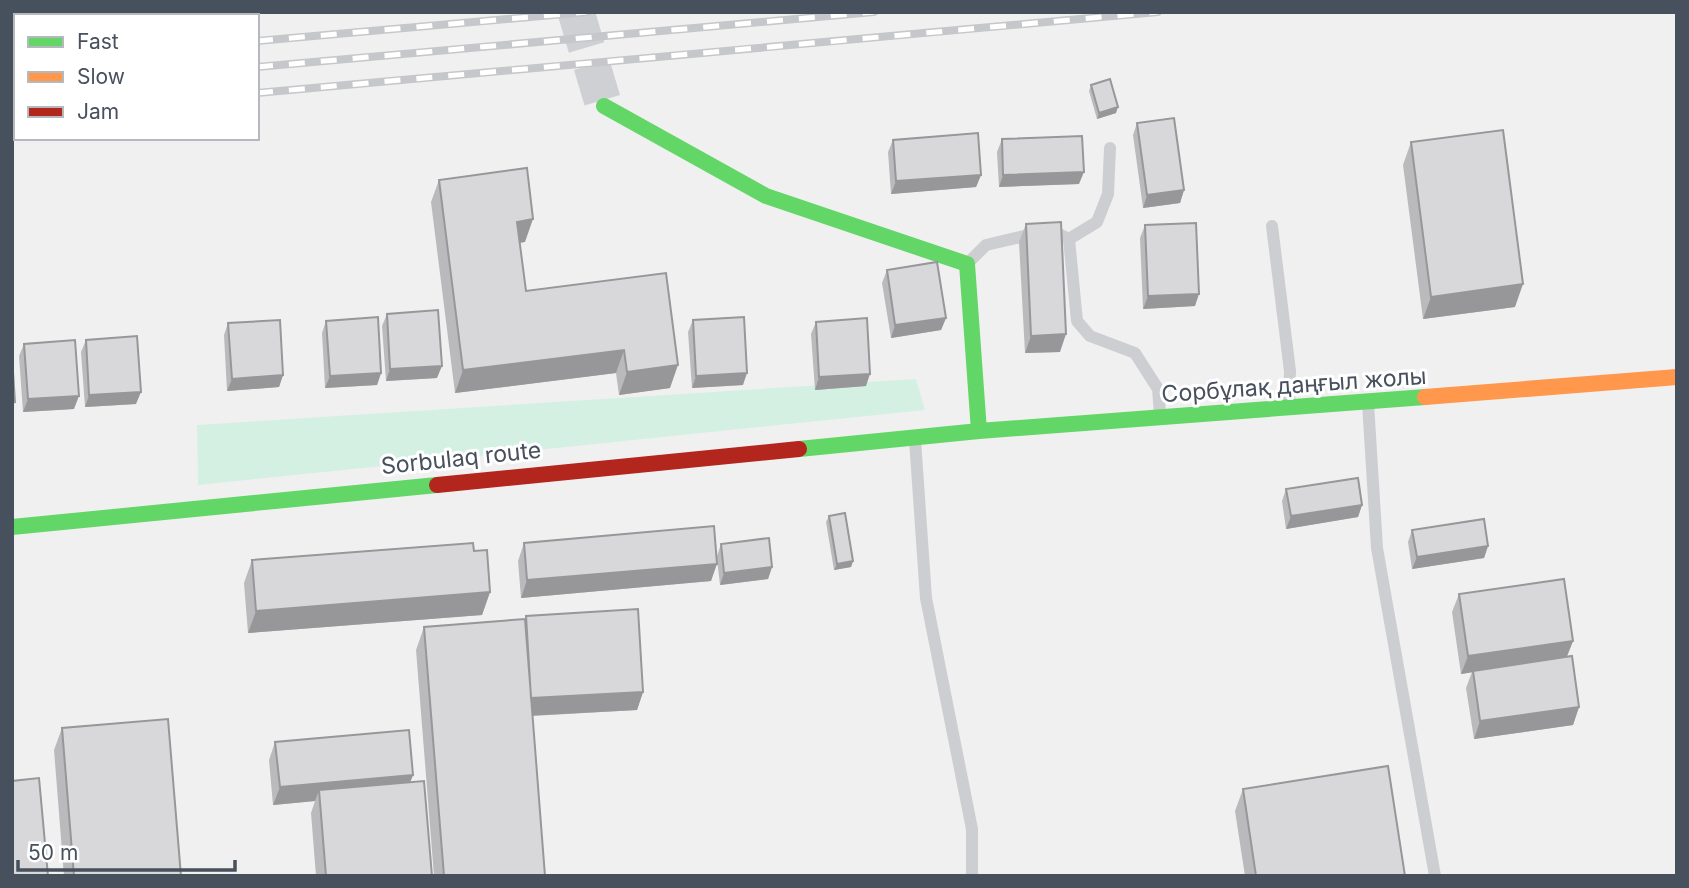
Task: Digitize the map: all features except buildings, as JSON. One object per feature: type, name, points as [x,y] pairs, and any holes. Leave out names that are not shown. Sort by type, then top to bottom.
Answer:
[{"type":"main road","points":[[604,106],[766,196],[967,264],[979,431]]},
{"type":"main road","name":"Сорбұлақ даңғыл жолы","points":[[915,437],[1677,377]]},
{"type":"main road","name":"Sorbulaq route","points":[[12,527],[915,437]]},
{"type":"lane","points":[[1069,239],[1097,222],[1108,194],[1110,148]]},
{"type":"lane","points":[[1272,226],[1290,371],[1289,408]]},
{"type":"lane","points":[[967,264],[986,245],[1050,230],[1069,239]]},
{"type":"lane","points":[[1069,239],[1077,321],[1090,336],[1135,353],[1158,389],[1160,418]]},
{"type":"lane","points":[[1368,403],[1377,548],[1435,876]]},
{"type":"lane","points":[[915,437],[926,598],[972,829],[972,876]]},
{"type":"green space","points":[[916,379],[925,410],[198,485],[197,425]]},
{"type":"tunnel","points":[[576,12],[604,106]]},
{"type":"railway","points":[[259,41],[587,12]]},
{"type":"railway","points":[[259,67],[874,12]]},
{"type":"railway","points":[[259,93],[1158,12]]},
{"type":"traffic: fast","points":[[604,106],[766,196],[967,264],[979,431]]},
{"type":"traffic: fast","points":[[799,449],[979,431],[1425,397]]},
{"type":"traffic: fast","points":[[12,527],[437,485]]},
{"type":"traffic: slow","points":[[1425,397],[1677,377]]},
{"type":"traffic: jam","points":[[437,485],[799,449]]}]
